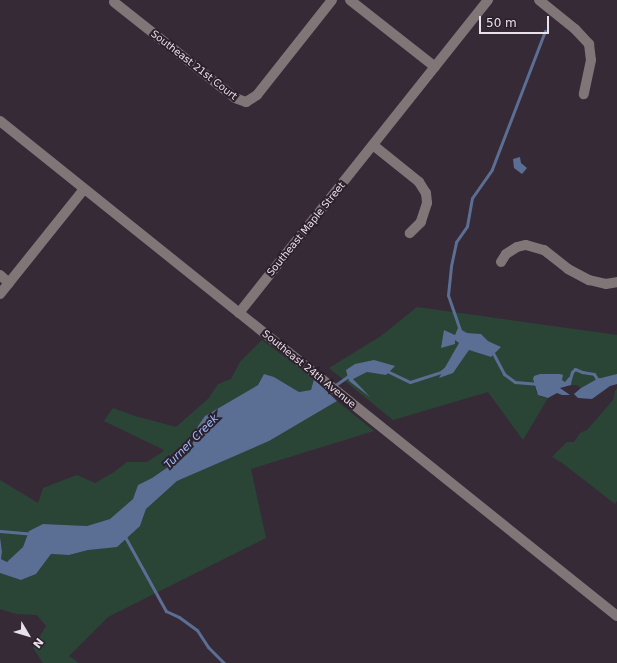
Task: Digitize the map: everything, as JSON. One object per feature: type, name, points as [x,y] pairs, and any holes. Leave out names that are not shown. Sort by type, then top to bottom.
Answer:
[{"type":"street","name":"Southeast 21st Court","points":[[114,2],[235,98],[246,102],[257,95],[332,0]]},
{"type":"street","points":[[350,0],[435,67]]},
{"type":"street","name":"Southeast Maple Street","points":[[239,313],[488,0]]},
{"type":"street","points":[[539,0],[575,29],[588,44],[591,60],[584,94]]},
{"type":"street","name":"Southeast 24th Avenue","points":[[0,121],[617,616]]},
{"type":"street","points":[[373,145],[419,182],[426,193],[427,203],[421,222],[410,233]]},
{"type":"street","points":[[0,294],[84,189]]},
{"type":"street","points":[[501,262],[506,254],[517,246],[526,246],[544,250],[568,269],[588,280],[606,284],[617,282]]},
{"type":"street","points":[[0,275],[9,282]]},
{"type":"green space","points":[[417,307],[617,335],[617,374],[597,379],[581,388],[577,385],[571,385],[571,377],[565,382],[562,380],[560,374],[540,374],[533,379],[536,392],[542,397],[548,398],[523,440],[488,392],[393,420],[329,368],[381,336]],"holes":[[[444,330],[455,335],[467,333],[481,334],[488,341],[501,347],[491,357],[469,350],[458,366],[440,377],[460,343]],[[374,360],[386,375],[367,372],[352,379],[368,395],[349,381]]]},
{"type":"green space","points":[[262,340],[314,379],[311,390],[299,392],[274,377],[264,374],[258,385],[205,416],[198,426],[190,452],[152,478],[138,485],[133,499],[110,519],[87,526],[43,524],[29,531],[23,547],[8,562],[1,559],[0,480],[38,503],[43,488],[77,475],[95,483],[114,472],[127,462],[147,462],[164,450],[104,421],[113,408],[135,416],[176,427],[209,398],[218,384],[231,379],[240,362]]},
{"type":"green space","points":[[617,388],[617,501],[615,504],[561,462],[552,457],[567,442],[574,442],[580,433],[587,430],[613,400]]},
{"type":"green space","points":[[337,401],[374,431],[251,469],[266,538],[108,617],[69,656],[79,663],[43,663],[33,648],[46,626],[37,615],[16,614],[0,609],[0,573],[21,580],[36,574],[51,554],[69,555],[88,550],[140,526],[146,509],[177,481],[269,441]]},
{"type":"water","points":[[520,157],[521,163],[527,168],[522,174],[514,168],[513,159]]},
{"type":"water","points":[[458,328],[467,333],[481,334],[488,341],[501,347],[491,357],[469,350],[453,373],[439,378],[459,343],[455,340],[455,344],[441,348],[444,330],[455,335]]},
{"type":"water","points":[[374,360],[395,366],[386,375],[367,372],[353,379],[370,397],[349,381],[346,370],[355,364]]},
{"type":"water","points":[[264,374],[274,377],[299,392],[311,390],[314,379],[337,401],[269,441],[177,481],[146,509],[140,526],[117,547],[88,550],[69,555],[51,554],[36,574],[21,580],[0,573],[0,537],[2,552],[1,559],[7,562],[23,547],[29,531],[43,524],[87,526],[110,519],[133,499],[138,485],[152,478],[190,452],[198,426],[205,416],[258,385]]},
{"type":"water","points":[[540,374],[560,374],[563,375],[562,380],[565,382],[569,377],[572,378],[571,385],[560,388],[570,395],[562,395],[557,393],[548,398],[538,395],[533,379],[534,376]]},
{"type":"water","points":[[617,374],[617,384],[610,386],[592,399],[578,398],[574,394],[581,388],[597,379]]},
{"type":"waterway","points":[[461,333],[448,295],[451,266],[456,242],[467,226],[472,198],[492,169],[545,31]]},
{"type":"waterway","name":"Turner Creek","points":[[493,353],[504,374],[515,382],[539,384]]},
{"type":"waterway","name":"Turner Creek","points":[[387,371],[410,382],[441,372],[447,367]]},
{"type":"waterway","name":"Turner Creek","points":[[570,379],[572,372],[575,369],[594,374],[597,379],[602,380]]},
{"type":"waterway","name":"Turner Creek","points":[[334,386],[351,374]]},
{"type":"waterway","name":"Turner Creek","points":[[0,531],[32,534]]},
{"type":"waterway","points":[[124,535],[166,611],[179,617],[197,630],[208,647],[224,663]]}]
